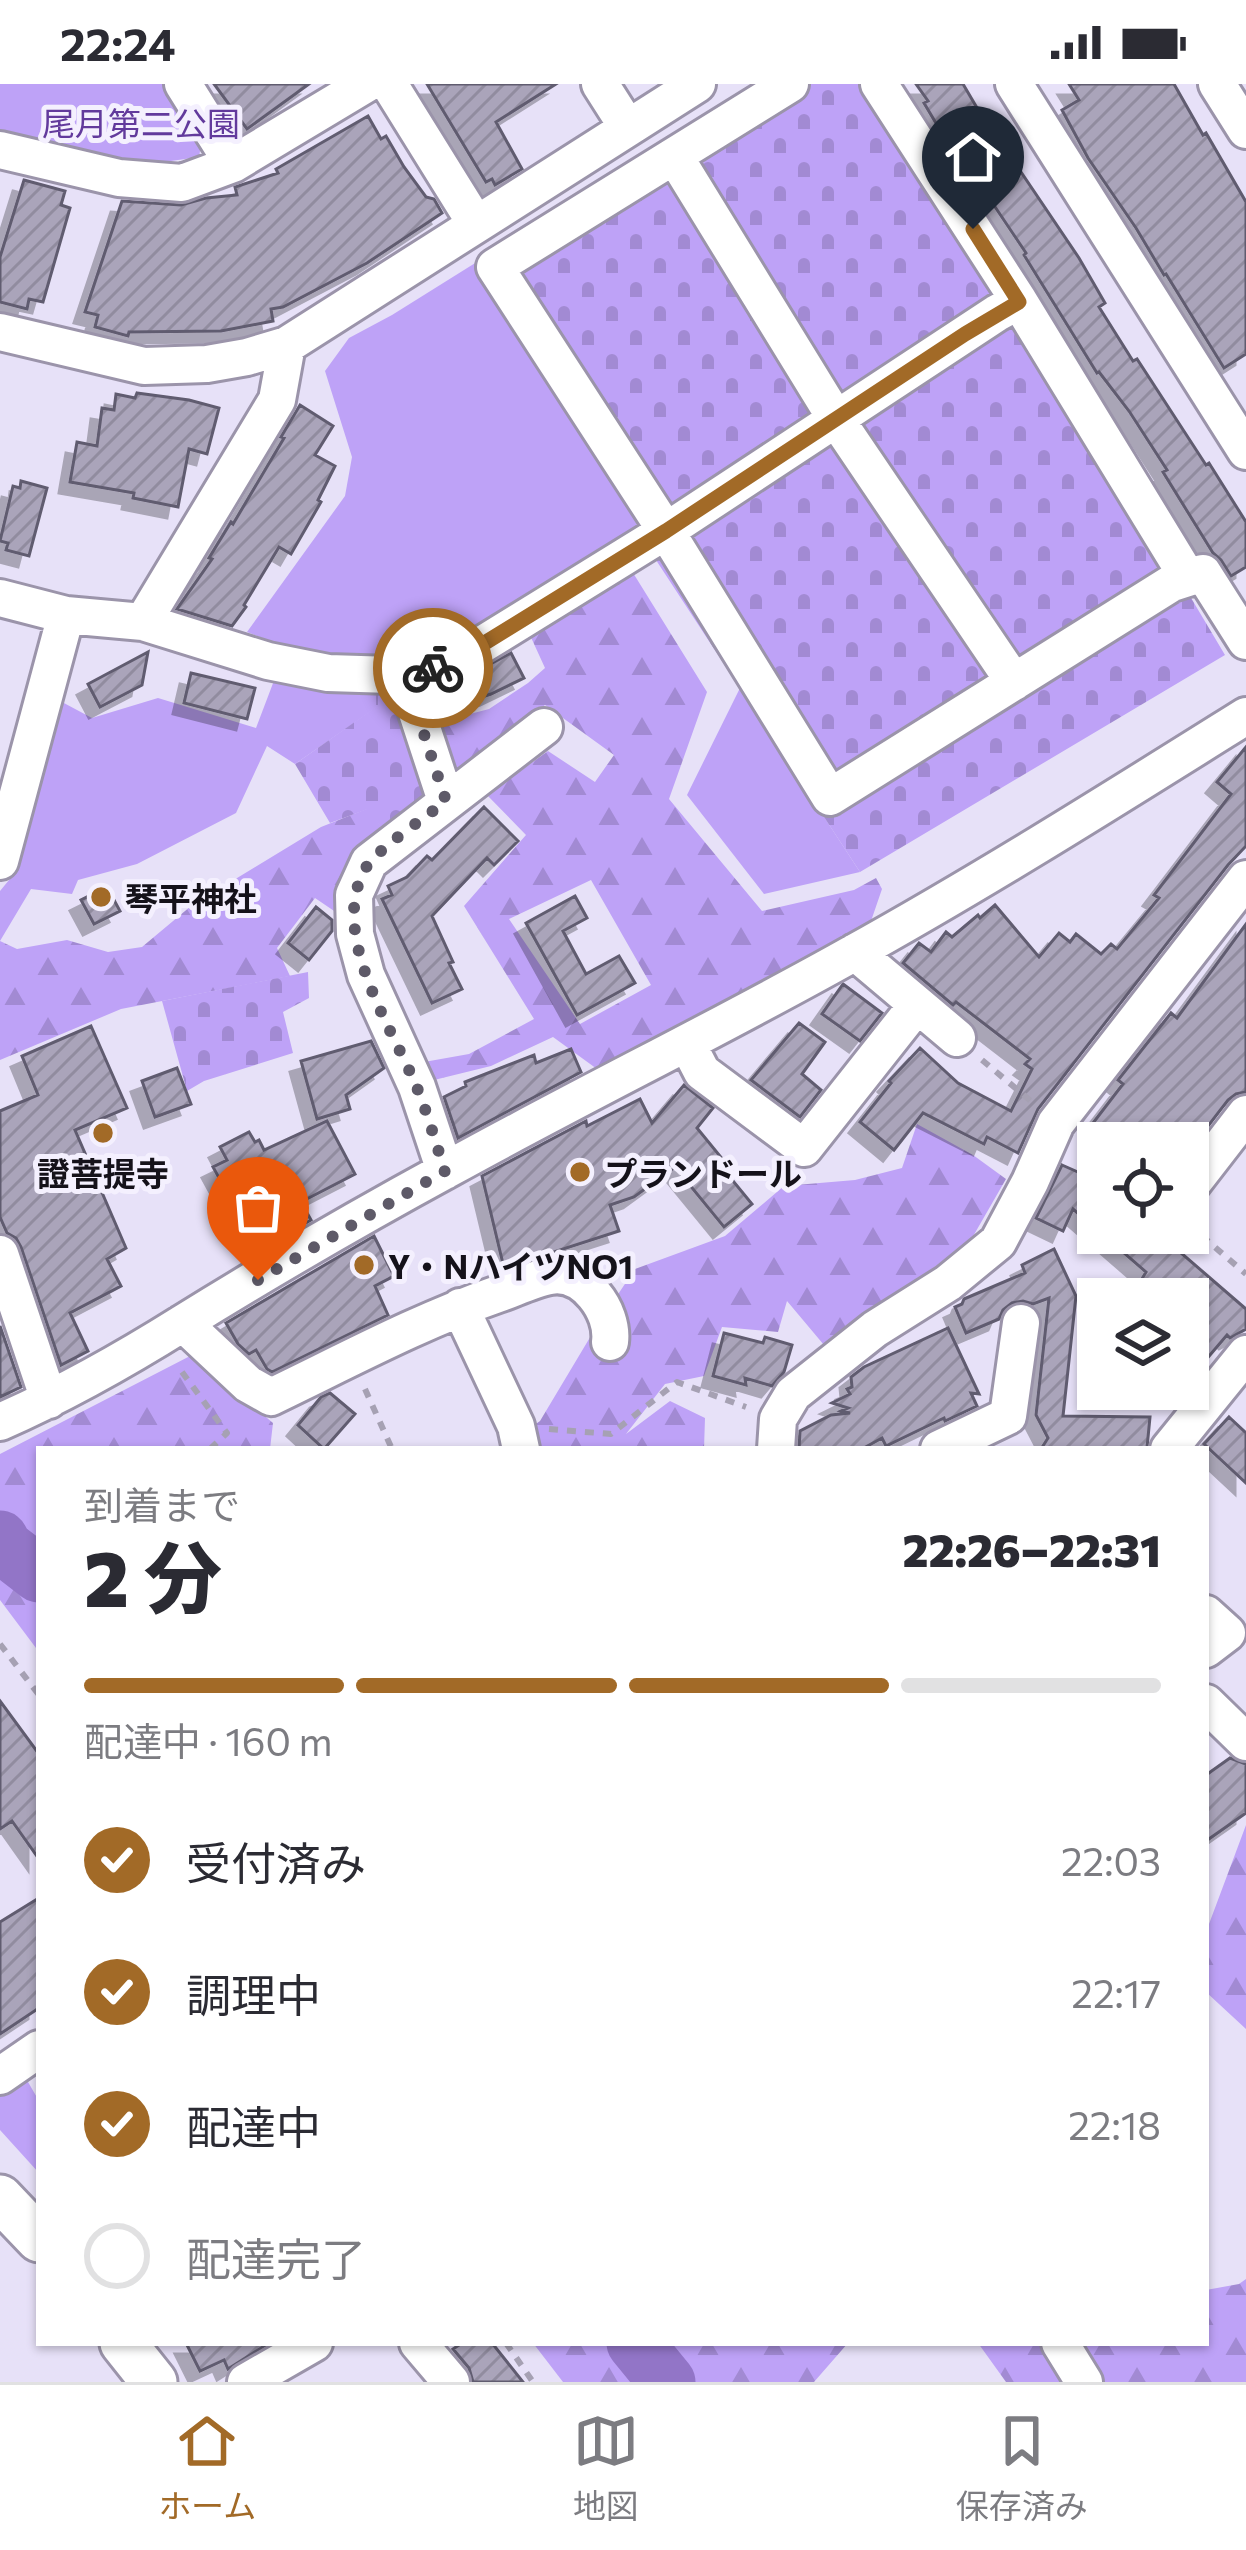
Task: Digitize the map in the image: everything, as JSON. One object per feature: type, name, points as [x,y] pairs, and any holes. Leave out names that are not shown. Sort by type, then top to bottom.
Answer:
[{"type":"main road","points":[[0,2198],[36,2237]]},
{"type":"main road","points":[[125,2346],[154,2382]]},
{"type":"street","points":[[183,84],[233,164]]},
{"type":"street","points":[[0,150],[118,178],[182,183],[233,164],[366,84]]},
{"type":"street","points":[[389,84],[476,224]]},
{"type":"street","points":[[600,84],[628,128]]},
{"type":"street","points":[[0,332],[144,367],[207,364],[286,345],[698,84]]},
{"type":"street","points":[[790,84],[495,267],[830,797],[1172,583],[1202,573],[1246,641]]},
{"type":"street","points":[[879,84],[1188,578]]},
{"type":"street","points":[[1013,84],[1246,451]]},
{"type":"street","points":[[1217,84],[1246,130]]},
{"type":"street","points":[[675,157],[836,418],[1014,682]]},
{"type":"street","points":[[0,598],[66,615],[143,622],[268,661],[328,673],[436,668],[666,531],[1019,302]]},
{"type":"street","points":[[143,622],[278,400],[286,345]]},
{"type":"street","points":[[0,861],[66,615]]},
{"type":"street","points":[[404,673],[446,801]]},
{"type":"street","points":[[0,1422],[50,1400],[171,1332],[445,1171],[855,952],[1047,841],[1246,716]]},
{"type":"street","points":[[445,1171],[417,1087],[366,975],[355,934],[353,895],[369,862],[544,727]]},
{"type":"street","points":[[777,1434],[793,1394],[998,1242],[1056,1123],[1242,891]]},
{"type":"street","points":[[855,952],[956,1038]]},
{"type":"street","points":[[688,1045],[701,1072],[804,1148],[917,1005]]},
{"type":"street","points":[[1209,1162],[1246,1114]]},
{"type":"street","points":[[0,1254],[50,1400]]},
{"type":"street","points":[[171,1332],[271,1396],[460,1307],[555,1274],[582,1282],[599,1301],[611,1330],[610,1342]]},
{"type":"street","points":[[460,1307],[519,1438]]},
{"type":"street","points":[[945,1446],[1008,1417],[1021,1323]]},
{"type":"street","points":[[1171,1446],[1246,1354]]},
{"type":"street","points":[[1209,1617],[1227,1633],[1209,1647]]},
{"type":"street","points":[[1209,1705],[1246,1742]]},
{"type":"street","points":[[0,2076],[36,2051]]},
{"type":"street","points":[[246,2382],[309,2346]]},
{"type":"street","points":[[421,2346],[451,2382]]},
{"type":"street","points":[[1062,2346],[1084,2382]]},
{"type":"path","points":[[956,1038],[1056,1123]]},
{"type":"path","points":[[1209,1242],[1246,1274]]},
{"type":"path","points":[[171,1332],[226,1432],[213,1446]]},
{"type":"path","points":[[351,1358],[391,1446]]},
{"type":"path","points":[[519,1438],[611,1434],[677,1382],[777,1434]]},
{"type":"path","points":[[0,1644],[36,1691]]},
{"type":"path","points":[[508,2346],[533,2382]]},
{"type":"green space","name":"尾月第二公園","points":[[0,84],[166,84],[202,139],[199,157],[157,163],[115,159],[0,130]]},
{"type":"green space","points":[[761,84],[885,84],[1225,655],[860,872],[637,531],[640,513],[480,260]]},
{"type":"green space","points":[[480,260],[640,513],[637,531],[462,638],[421,651],[313,658],[247,632],[345,496],[352,457],[325,371],[349,338]]},
{"type":"green space","points":[[630,568],[707,692],[669,799],[762,911],[854,890],[876,878],[882,889],[870,924],[597,1069],[553,1037],[491,1066],[430,1081],[424,1062],[469,1054],[534,1019],[464,906],[526,835],[487,795],[548,751],[595,782],[614,755],[545,705],[457,772],[436,723],[489,709],[545,668],[529,633]],"holes":[[[591,880],[651,985],[580,1024],[509,919]]]},
{"type":"green space","points":[[275,678],[376,692],[377,707],[295,764],[267,746],[236,813],[137,864],[78,880],[72,894],[31,889],[0,941],[0,891],[14,874],[62,702],[92,718],[158,698],[256,728]]},
{"type":"green space","points":[[740,688],[860,872],[764,894],[687,795]]},
{"type":"green space","points":[[401,690],[432,791],[385,833],[368,809],[330,823],[295,764],[376,707],[376,692]]},
{"type":"green space","points":[[369,808],[385,833],[340,915],[315,898],[277,948],[290,976],[121,1009],[0,1060],[0,941],[17,949],[67,940],[108,952],[142,947],[191,906],[321,827]]},
{"type":"green space","points":[[308,972],[309,998],[283,1012],[293,1053],[204,1081],[187,1091],[162,1001]]},
{"type":"green space","points":[[917,1124],[1006,1179],[960,1259],[829,1351],[787,1301],[778,1332],[722,1327],[704,1376],[665,1384],[626,1434],[670,1401],[705,1418],[704,1446],[505,1446],[540,1421],[635,1269],[725,1236],[784,1186],[855,1180],[902,1168]]},
{"type":"green space","points":[[192,1355],[273,1423],[270,1446],[36,1446],[36,1648],[0,1600],[0,1454]]},
{"type":"green space","points":[[1246,1825],[1246,2029],[1209,1995],[1209,1924]]},
{"type":"green space","points":[[24,2075],[36,2096],[36,2170],[0,2130],[0,2090]]},
{"type":"green space","points":[[1246,2279],[1246,2382],[1006,2382],[980,2346],[1209,2346],[1209,2289]]},
{"type":"green space","points":[[535,2346],[845,2346],[814,2382],[563,2382]]},
{"type":"building","points":[[214,84],[309,84],[247,129]]},
{"type":"building","points":[[427,84],[556,84],[496,122],[522,169],[495,185],[492,179],[486,182]]},
{"type":"building","points":[[916,84],[963,84],[1079,258],[1105,303],[1099,307],[1133,361],[1137,359],[1246,522],[1246,567],[1231,576],[1213,553],[1163,472],[1167,470],[1129,411],[1097,373],[949,132],[943,135]]},
{"type":"building","points":[[1069,84],[1174,84],[1246,202],[1246,354],[1224,368],[1088,158],[1062,110],[1079,100]]},
{"type":"building","points":[[368,116],[381,139],[386,136],[404,167],[442,213],[367,263],[271,309],[273,321],[221,331],[129,332],[128,336],[95,327],[98,315],[85,312],[122,201],[181,205],[237,195],[235,187],[278,173],[276,169]]},
{"type":"building","points":[[24,180],[65,191],[61,205],[70,208],[43,302],[29,299],[27,309],[0,302],[0,257]]},
{"type":"building","points":[[137,393],[219,408],[207,454],[189,449],[178,507],[133,498],[134,493],[70,482],[77,442],[97,446],[102,408],[114,410],[116,394],[135,398]]},
{"type":"building","points":[[300,405],[333,426],[315,455],[335,466],[291,554],[279,547],[232,626],[177,609],[212,559]]},
{"type":"building","points":[[21,481],[47,488],[29,556],[6,550],[8,543],[0,541],[13,486],[20,488]]},
{"type":"building","points":[[148,652],[142,685],[100,707],[88,684]]},
{"type":"building","points":[[511,653],[524,678],[440,711],[433,690]]},
{"type":"building","points":[[191,673],[255,688],[247,719],[184,703]]},
{"type":"building","points":[[1246,747],[1246,846],[1038,1109],[1018,1153],[987,1137],[984,1144],[923,1113],[894,1150],[860,1122],[920,1048],[958,1083],[1011,1111],[1032,1069],[1025,1064],[1030,1059],[903,963],[919,943],[931,952],[946,932],[952,937],[995,905],[1039,957],[1059,933],[1070,942],[1076,934],[1101,954],[1111,944],[1117,949],[1159,898],[1154,895],[1231,794],[1217,782]]},
{"type":"building","points":[[484,807],[518,841],[494,865],[487,858],[432,916],[462,989],[432,1003],[382,899],[392,895],[388,886],[407,877],[427,856],[432,860]]},
{"type":"building","points":[[107,887],[120,911],[94,924],[81,900]]},
{"type":"building","points":[[575,896],[587,918],[563,931],[586,974],[619,956],[635,983],[577,1015],[526,923]]},
{"type":"building","points":[[316,907],[332,920],[332,931],[309,960],[288,943]]},
{"type":"building","points":[[1246,924],[1246,1092],[1228,1100],[1209,1125],[1094,1122],[1123,1084],[1118,1080],[1171,1013],[1177,1018]]},
{"type":"building","points":[[843,984],[882,1013],[860,1041],[822,1014]]},
{"type":"building","points":[[799,1023],[825,1042],[802,1074],[821,1090],[800,1117],[751,1080]]},
{"type":"building","points":[[91,1026],[127,1108],[75,1130],[126,1248],[107,1259],[121,1286],[70,1313],[88,1351],[61,1365],[21,1247],[0,1217],[0,1111],[38,1095],[22,1056]]},
{"type":"building","points":[[371,1041],[384,1068],[346,1095],[350,1109],[317,1119],[301,1061]]},
{"type":"building","points":[[571,1049],[581,1072],[458,1138],[444,1097],[466,1086],[465,1082],[534,1055],[536,1063]]},
{"type":"building","points":[[177,1068],[191,1104],[155,1117],[142,1081]]},
{"type":"building","points":[[684,1085],[713,1108],[697,1128],[752,1204],[724,1227],[675,1167],[634,1197],[610,1205],[619,1231],[504,1268],[482,1176],[586,1121],[587,1126],[640,1099],[652,1123]]},
{"type":"building","points":[[327,1121],[355,1174],[301,1202],[311,1220],[269,1245],[241,1193],[230,1198],[213,1167],[227,1160],[220,1147],[249,1132],[264,1150]]},
{"type":"building","points":[[1062,1165],[1077,1172],[1077,1213],[1073,1209],[1063,1231],[1036,1218]]},
{"type":"building","points":[[374,1236],[394,1276],[375,1286],[388,1315],[272,1372],[256,1350],[249,1354],[238,1344],[226,1323]]},
{"type":"building","points":[[1054,1249],[1076,1296],[1063,1416],[1150,1417],[1147,1446],[1043,1446],[1048,1438],[1036,1415],[1049,1298],[1033,1304],[1012,1303],[999,1319],[966,1333],[955,1307],[1025,1273],[1022,1265]]},
{"type":"building","points":[[1125,1254],[1182,1254],[1246,1309],[1246,1329],[1230,1338],[1227,1335],[1209,1356],[1209,1278],[1142,1278],[1146,1272]]},
{"type":"building","points":[[0,1326],[21,1387],[0,1397]]},
{"type":"building","points":[[948,1328],[979,1394],[971,1393],[977,1406],[886,1446],[882,1438],[867,1446],[799,1446],[800,1431],[831,1415],[850,1413],[832,1403],[850,1394],[851,1377]]},
{"type":"building","points":[[724,1333],[792,1345],[784,1372],[772,1386],[713,1376]]},
{"type":"building","points":[[330,1393],[355,1414],[327,1446],[298,1425]]},
{"type":"building","points":[[1229,1417],[1246,1433],[1246,1483],[1209,1446],[1204,1444]]},
{"type":"building","points":[[0,1701],[36,1750],[36,1855],[12,1821],[0,1829]]},
{"type":"building","points":[[1230,1758],[1246,1764],[1246,1813],[1209,1839],[1209,1773]]},
{"type":"building","points":[[36,1900],[36,2010],[0,2034],[0,1922]]},
{"type":"building","points":[[188,2346],[264,2346],[228,2369],[224,2360],[200,2371]]},
{"type":"building","points":[[494,2346],[523,2382],[473,2382],[469,2368],[453,2349]]},
{"type":"waterway","points":[[0,1539],[36,1572]]},
{"type":"waterway","points":[[637,2346],[667,2382]]},
{"type":"way so far","points":[[258,1280],[445,1171],[417,1087],[366,975],[355,934],[353,895],[369,862],[446,801],[404,673],[433,668]]},
{"type":"place","name":"琴平神社","points":[[101,897]]},
{"type":"place","name":"證菩提寺","points":[[103,1133]]},
{"type":"place","name":"プランドール","points":[[580,1172]]},
{"type":"place","name":"Y・NハイツNO1","points":[[364,1265]]},
{"type":"route","points":[[433,668],[483,644],[666,531],[1019,302],[973,229]]}]
